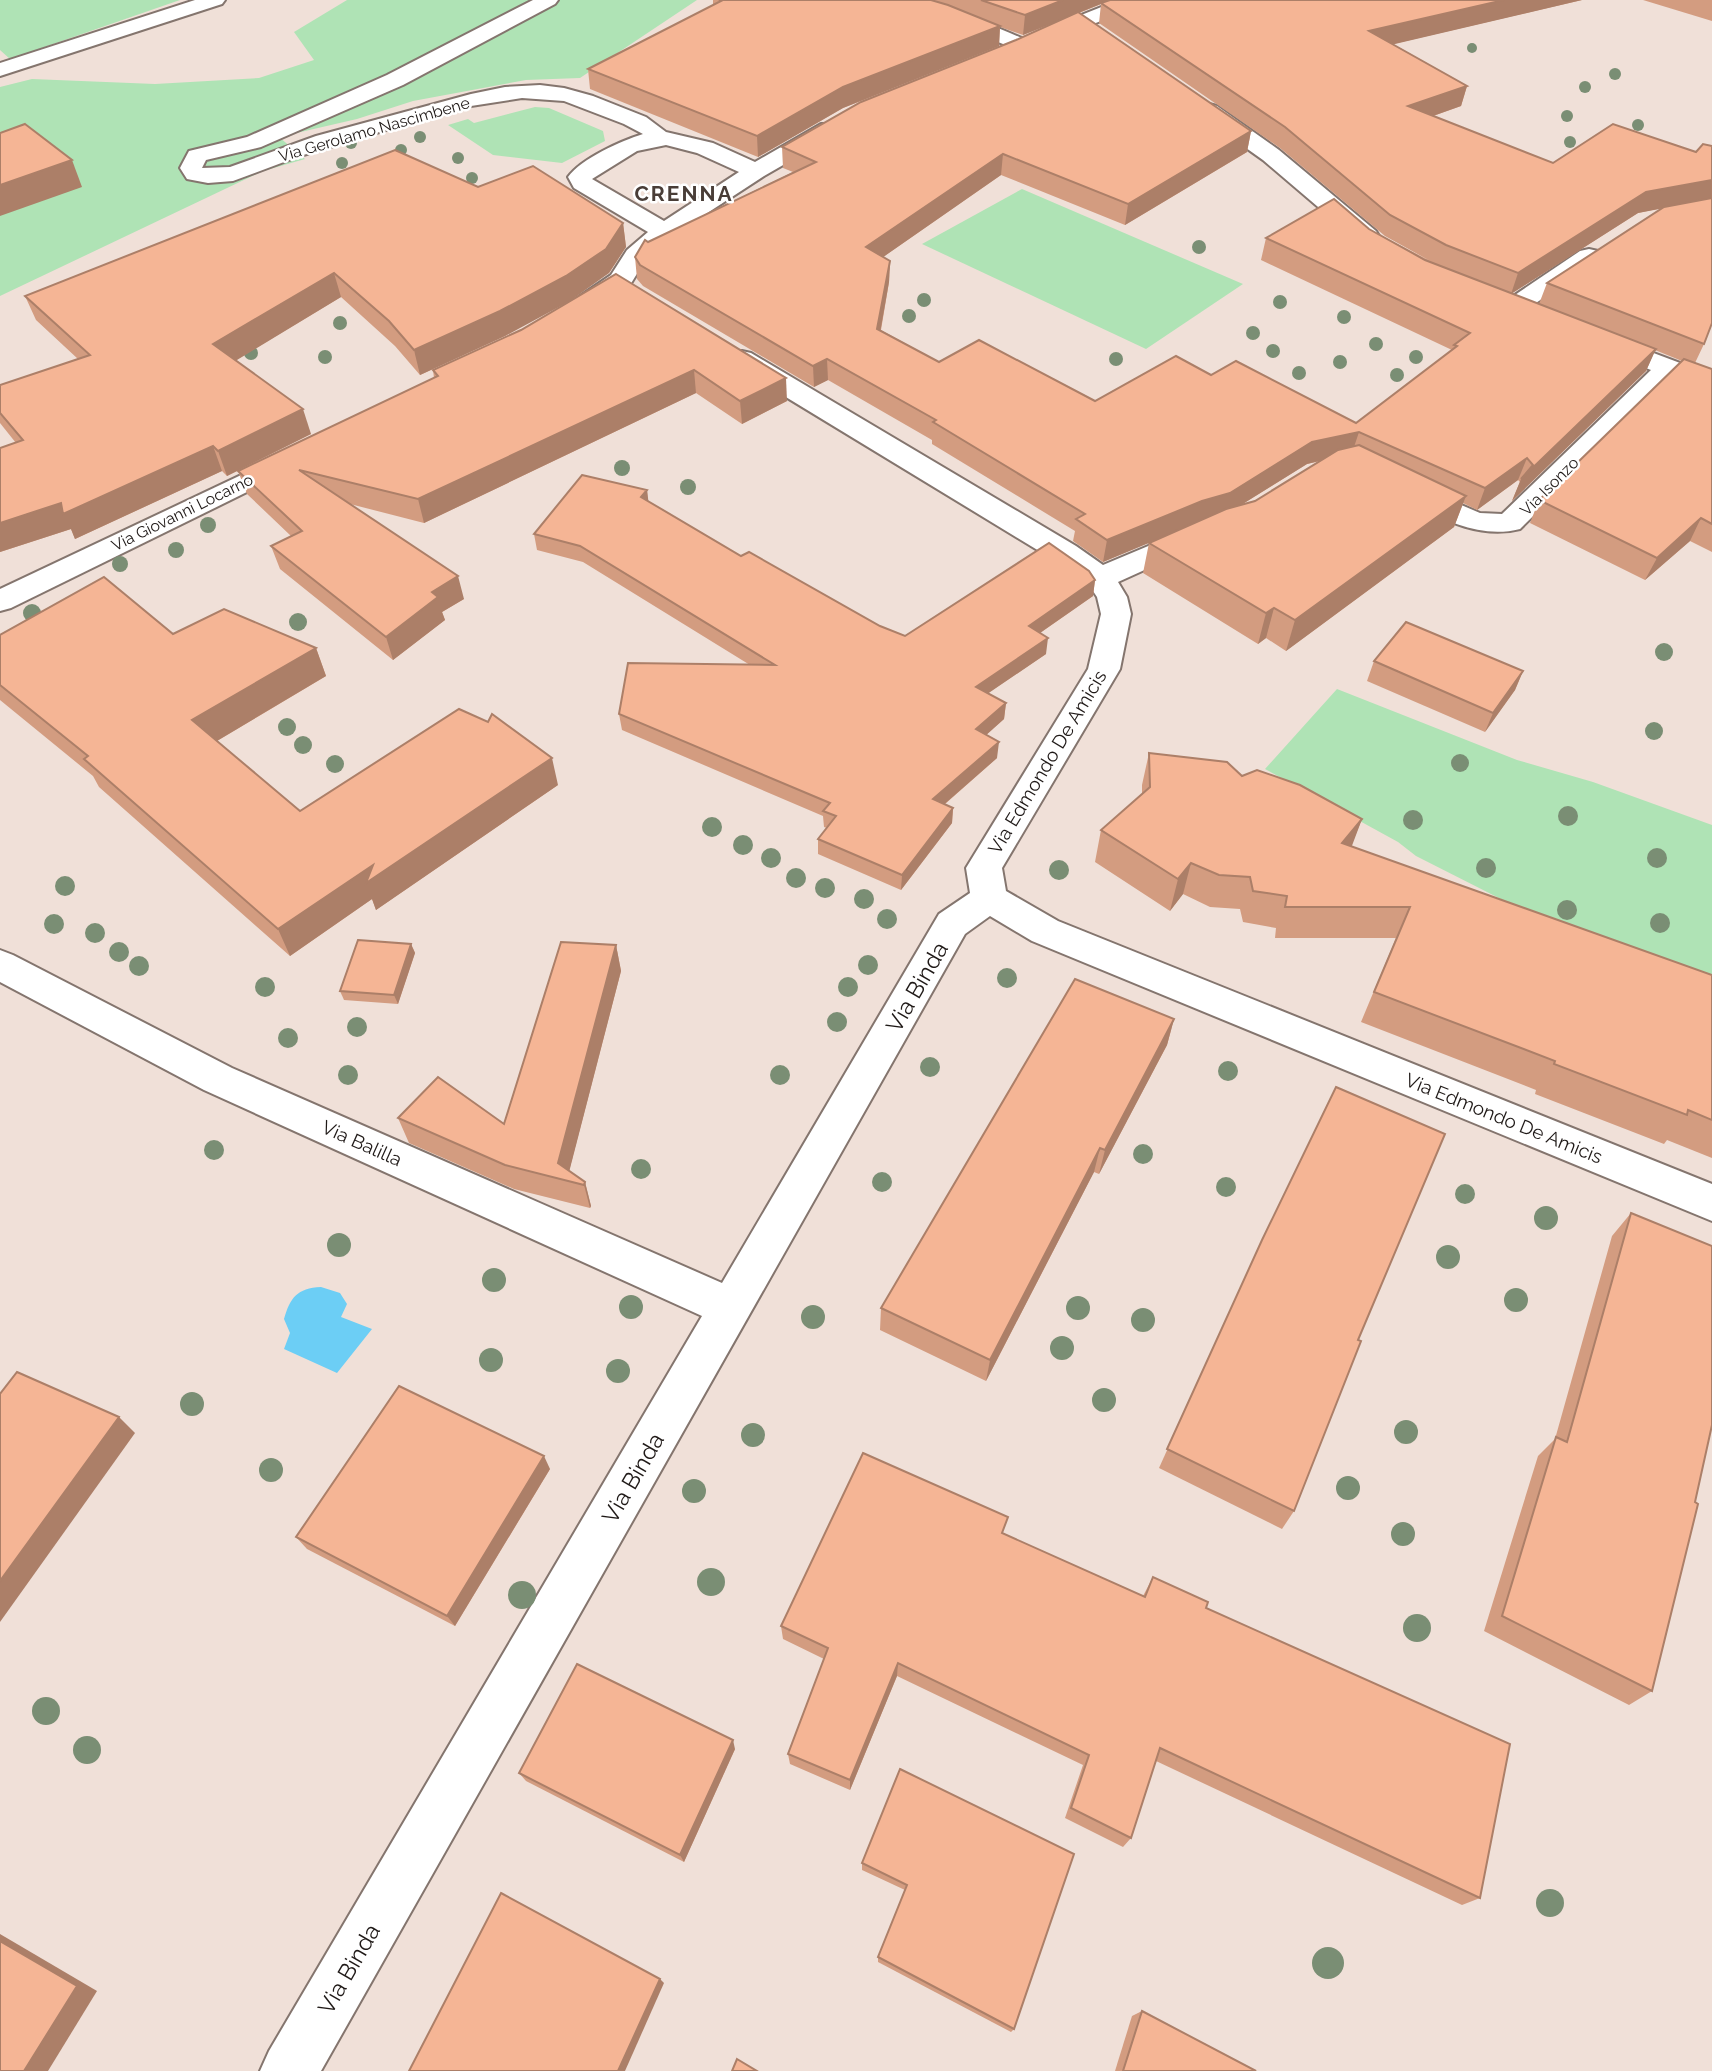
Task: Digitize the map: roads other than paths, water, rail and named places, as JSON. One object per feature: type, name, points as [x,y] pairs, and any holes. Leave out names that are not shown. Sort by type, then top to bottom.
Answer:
[{"type":"street","points":[[0,70],[215,0]]},
{"type":"street","name":"Via Gerolamo Nascimbene","points":[[548,0],[395,80],[253,142],[197,156],[191,168],[195,174],[207,177],[229,176],[353,132],[467,101],[513,92],[570,96],[642,123],[659,137]]},
{"type":"street","points":[[890,0],[954,18],[1023,46]]},
{"type":"street","points":[[993,58],[1137,0]]},
{"type":"street","points":[[1077,22],[1100,36]]},
{"type":"street","points":[[1186,95],[1271,155],[1374,243],[1385,249]]},
{"type":"street","points":[[558,320],[632,290],[636,255],[664,231],[755,172],[852,115]]},
{"type":"street","points":[[664,231],[582,183],[580,177],[616,152],[638,142],[659,137],[684,139],[755,172]]},
{"type":"street","points":[[1515,306],[1612,240]]},
{"type":"street","points":[[1490,297],[1541,316]]},
{"type":"street","points":[[1579,332],[1712,384]]},
{"type":"street","name":"Via Edmondo De Amicis","points":[[713,341],[1065,553],[1100,578],[1112,597],[1116,614],[1104,669],[984,867],[989,898],[1045,931],[1712,1203]]},
{"type":"street","name":"Via Isonzo","points":[[1389,482],[1475,523],[1494,526],[1510,523],[1668,368]]},
{"type":"street","name":"Via Giovanni Locarno","points":[[0,601],[314,447]]},
{"type":"street","points":[[1100,578],[1217,528]]},
{"type":"street","name":"Via Binda","points":[[289,2071],[952,924],[989,898]]},
{"type":"street","name":"Via Balilla","points":[[0,965],[218,1079],[731,1308]]},
{"type":"water","points":[[321,1287],[340,1293],[347,1304],[341,1317],[372,1329],[337,1373],[284,1349],[290,1333],[284,1319],[289,1305],[300,1292]]},
{"type":"district","name":"CRENNA","points":[[684,194]]}]
